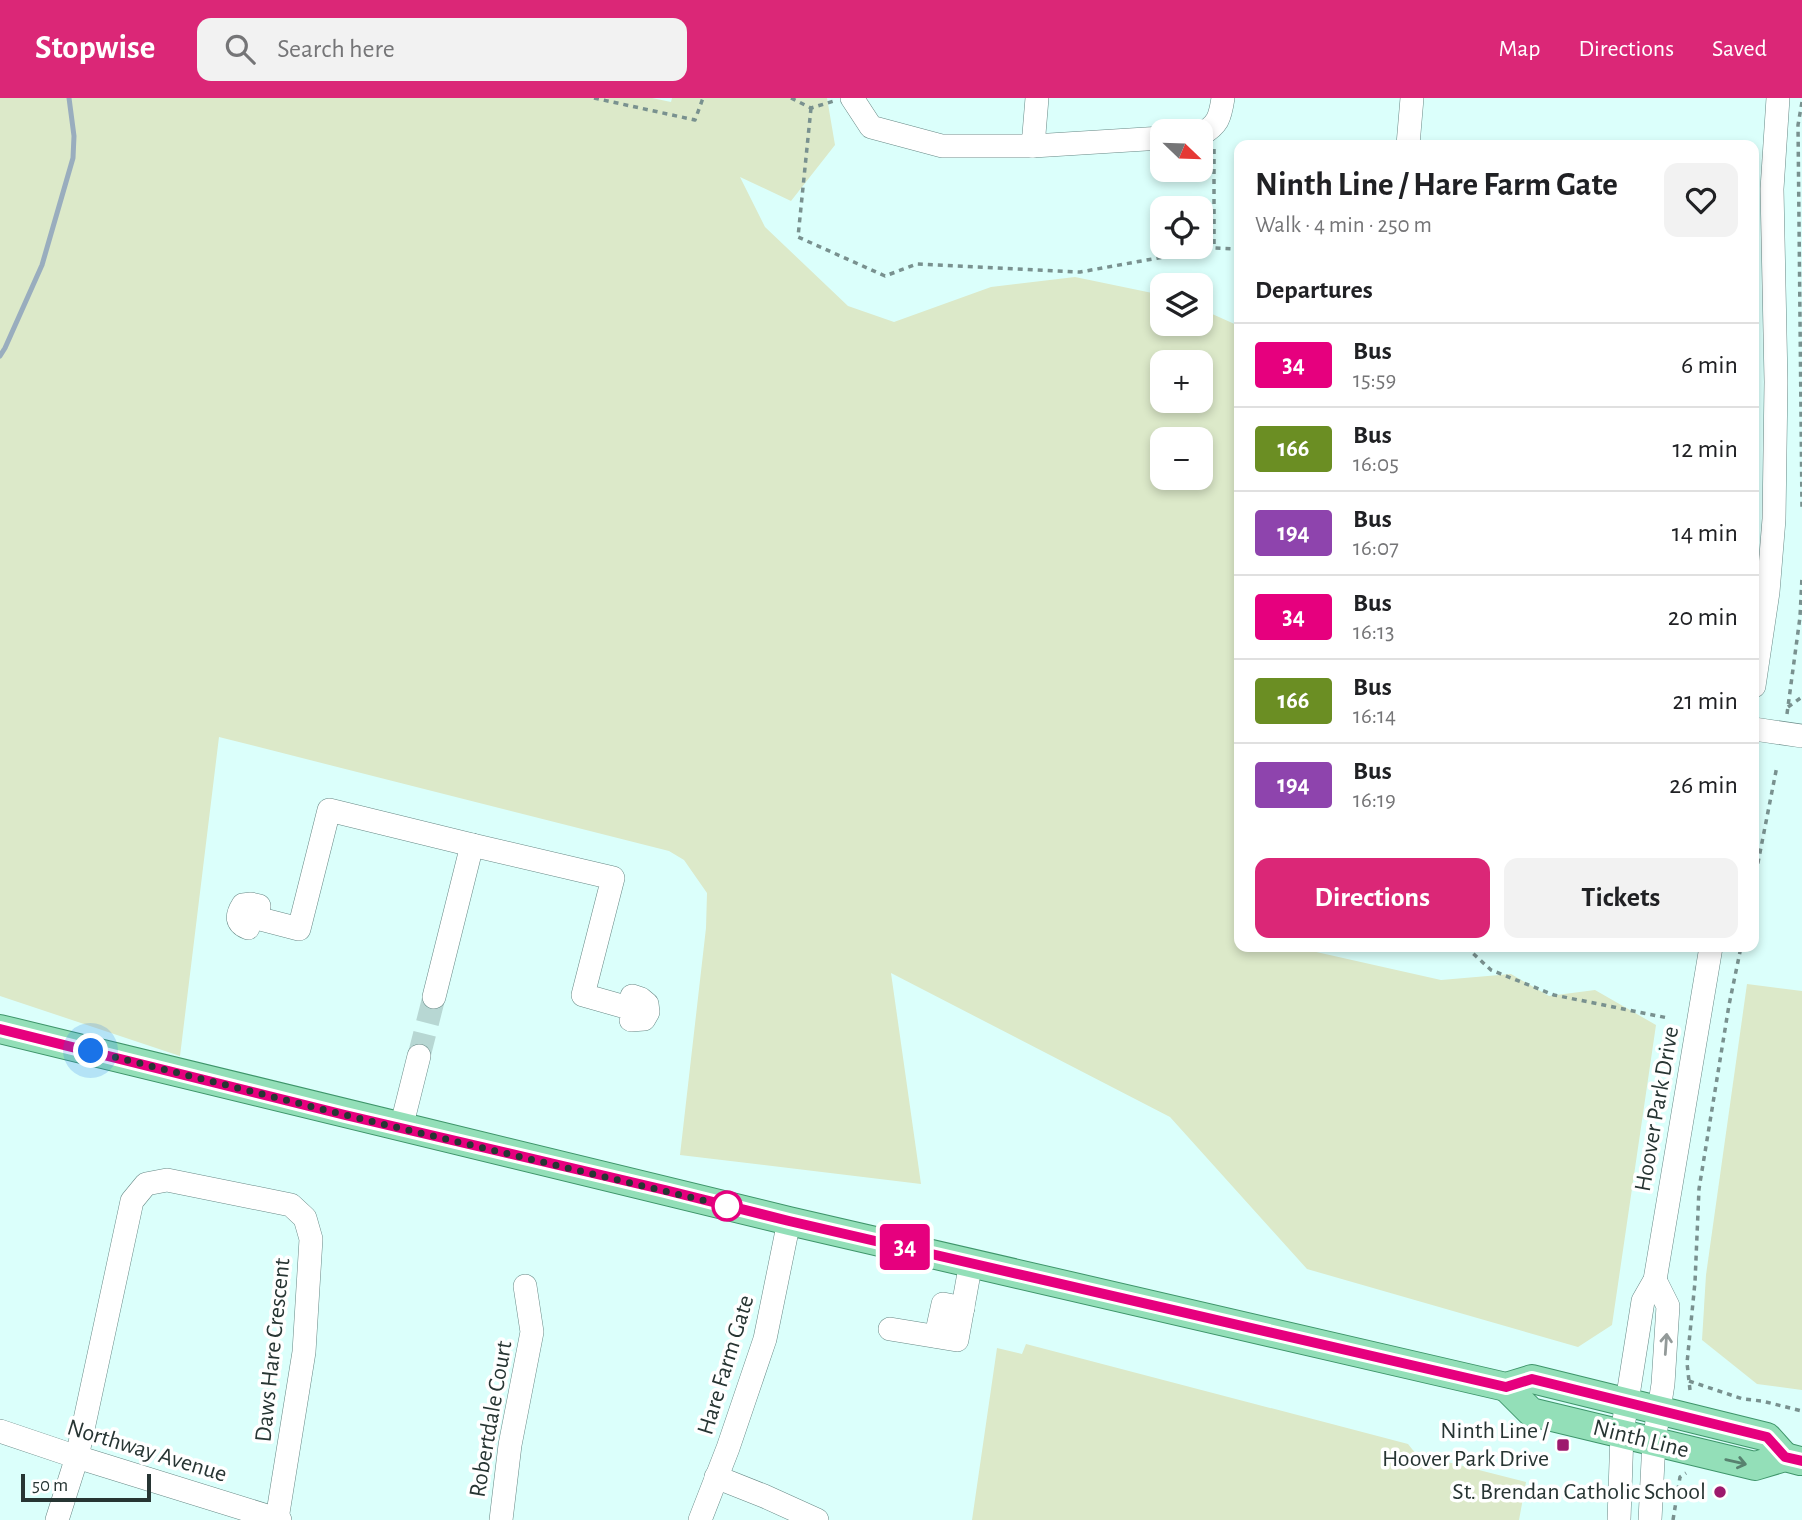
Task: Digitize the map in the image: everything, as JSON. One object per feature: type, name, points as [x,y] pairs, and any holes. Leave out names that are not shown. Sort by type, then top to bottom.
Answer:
[{"type":"main road","name":"Ninth Line","points":[[0,1029],[789,1221],[1506,1387],[1532,1379],[1767,1437],[1793,1459]]},
{"type":"main road","name":"Ninth Line","points":[[1506,1387],[1531,1412],[1755,1466],[1793,1459]]},
{"type":"street","points":[[852,98],[871,127],[942,146],[1033,146],[1150,139]]},
{"type":"street","points":[[1033,146],[1037,98]]},
{"type":"street","points":[[1213,122],[1221,110],[1223,98]]},
{"type":"street","points":[[1408,140],[1412,98]]},
{"type":"street","points":[[1759,653],[1768,592],[1774,519],[1776,382],[1763,189],[1777,98]]},
{"type":"street","points":[[1759,730],[1802,736]]},
{"type":"street","points":[[253,923],[299,929],[329,810],[613,878],[583,995],[629,1014]]},
{"type":"street","points":[[434,997],[472,845]]},
{"type":"street","name":"Hoover Park Drive","points":[[1619,1520],[1622,1433],[1643,1301],[1656,1280],[1710,952]]},
{"type":"street","points":[[401,1128],[419,1056]]},
{"type":"street","name":"Daws Hare Crescent","points":[[57,1520],[77,1457],[132,1201],[146,1184],[167,1180],[291,1205],[305,1218],[312,1239],[304,1352],[278,1520]]},
{"type":"street","name":"Hare Farm Gate","points":[[700,1520],[765,1339],[789,1221]]},
{"type":"street","points":[[890,1329],[957,1340],[971,1262]]},
{"type":"street","name":"Hoover Park Drive","points":[[1650,1520],[1654,1441],[1663,1384],[1668,1306],[1656,1280]]},
{"type":"street","name":"Robertdale Court","points":[[501,1520],[510,1445],[532,1332],[525,1286]]},
{"type":"street","name":"Northway Avenue","points":[[0,1431],[278,1520]]},
{"type":"street","points":[[716,1477],[817,1520]]},
{"type":"path","points":[[594,98],[695,120],[703,98]]},
{"type":"path","points":[[790,98],[811,108],[842,98]]},
{"type":"path","points":[[1802,102],[1798,125],[1802,510]]},
{"type":"path","points":[[811,108],[798,237],[885,276],[917,264],[1080,272],[1214,248],[1234,249]]},
{"type":"path","points":[[1210,182],[1214,248]]},
{"type":"path","points":[[1787,714],[1800,617],[1802,577]]},
{"type":"path","points":[[1788,708],[1802,697]]},
{"type":"path","points":[[1759,858],[1777,766]]},
{"type":"path","points":[[1471,952],[1490,970],[1554,995],[1668,1018]]},
{"type":"path","points":[[1690,1390],[1687,1363],[1695,1282],[1699,1189],[1740,952]]},
{"type":"path","points":[[1689,1381],[1743,1399],[1762,1401],[1802,1412]]},
{"type":"path","points":[[1673,1520],[1680,1477],[1690,1470]]},
{"type":"green space","points":[[0,98],[652,98],[671,102],[672,98],[827,98],[835,145],[791,201],[740,177],[765,227],[848,306],[894,322],[991,287],[1075,277],[1150,293],[1150,336],[1213,336],[1213,314],[1234,324],[1234,952],[1316,952],[1441,980],[1511,974],[1549,996],[1595,990],[1656,1025],[1612,1325],[1578,1347],[1307,1269],[1170,1117],[891,973],[921,1184],[680,1155],[706,928],[707,893],[684,860],[669,851],[219,737],[180,1056],[0,996]]},
{"type":"green space","points":[[1747,984],[1802,991],[1802,1390],[1757,1384],[1702,1340],[1706,1275]]},
{"type":"green space","points":[[1026,1344],[1408,1444],[1416,1454],[1526,1482],[1519,1520],[972,1520],[997,1348],[1022,1354]]},
{"type":"waterway","points":[[0,356],[42,265],[73,158],[74,136],[69,98]]},
{"type":"tunnel","points":[[419,1056],[434,997]]},
{"type":"bus line","name":"34","points":[[0,1029],[789,1221],[1506,1387],[1532,1379],[1767,1437],[1785,1457],[1802,1461]]},
{"type":"place","name":"Ninth Line / Hoover Park Drive","points":[[1563,1445]]},
{"type":"place","name":"St. Brendan Catholic School","points":[[1720,1492]]},
{"type":"route","points":[[91,1051],[727,1206]]}]
